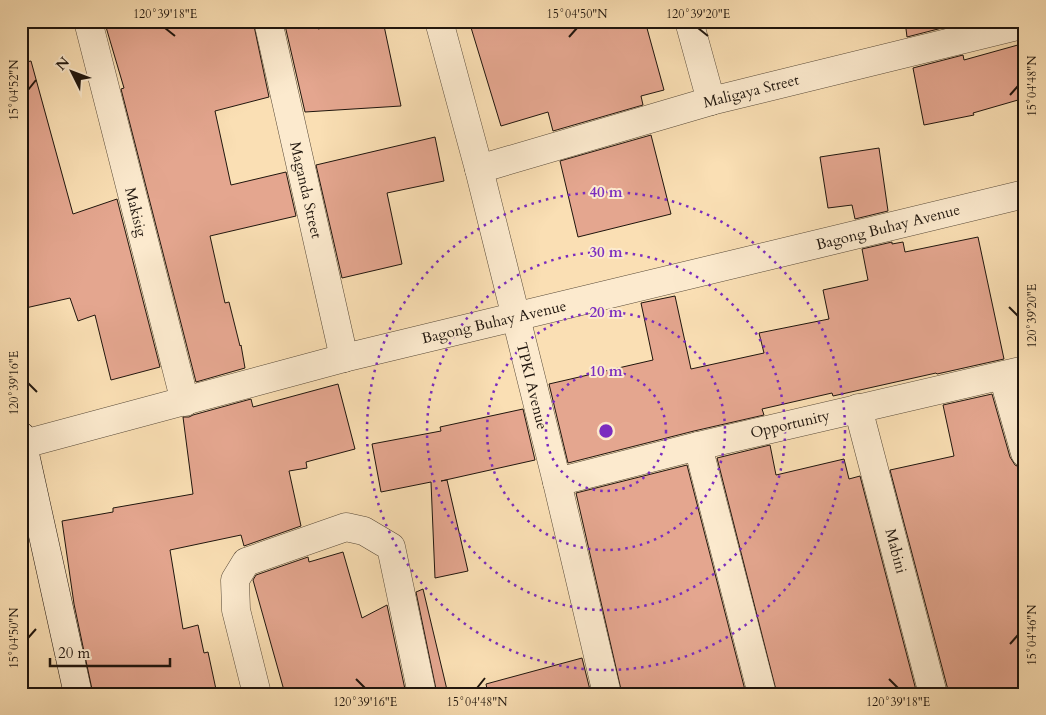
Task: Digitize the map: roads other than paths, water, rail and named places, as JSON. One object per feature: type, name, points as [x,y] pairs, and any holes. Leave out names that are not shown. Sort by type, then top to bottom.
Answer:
[{"type":"street","name":"Makisig","points":[[88,21],[185,402]]},
{"type":"street","name":"Maganda Street","points":[[268,21],[344,358]]},
{"type":"street","name":"TPKI Avenue","points":[[439,21],[479,169],[608,694]]},
{"type":"street","points":[[689,21],[711,101]]},
{"type":"street","name":"Maligaya Street","points":[[479,169],[711,101],[1025,24]]},
{"type":"street","name":"Bagong Buhay Avenue","points":[[23,440],[185,402],[344,358],[1025,194]]},
{"type":"street","points":[[1014,373],[1025,453]]},
{"type":"street","name":"Opportunity","points":[[556,482],[698,446],[1014,373]]},
{"type":"street","name":"Mabini","points":[[858,408],[933,694]]},
{"type":"street","points":[[23,440],[78,694]]},
{"type":"street","points":[[698,446],[762,694]]},
{"type":"street","points":[[257,694],[236,610],[234,580],[246,562],[346,528],[364,531],[391,547],[422,694]]}]
